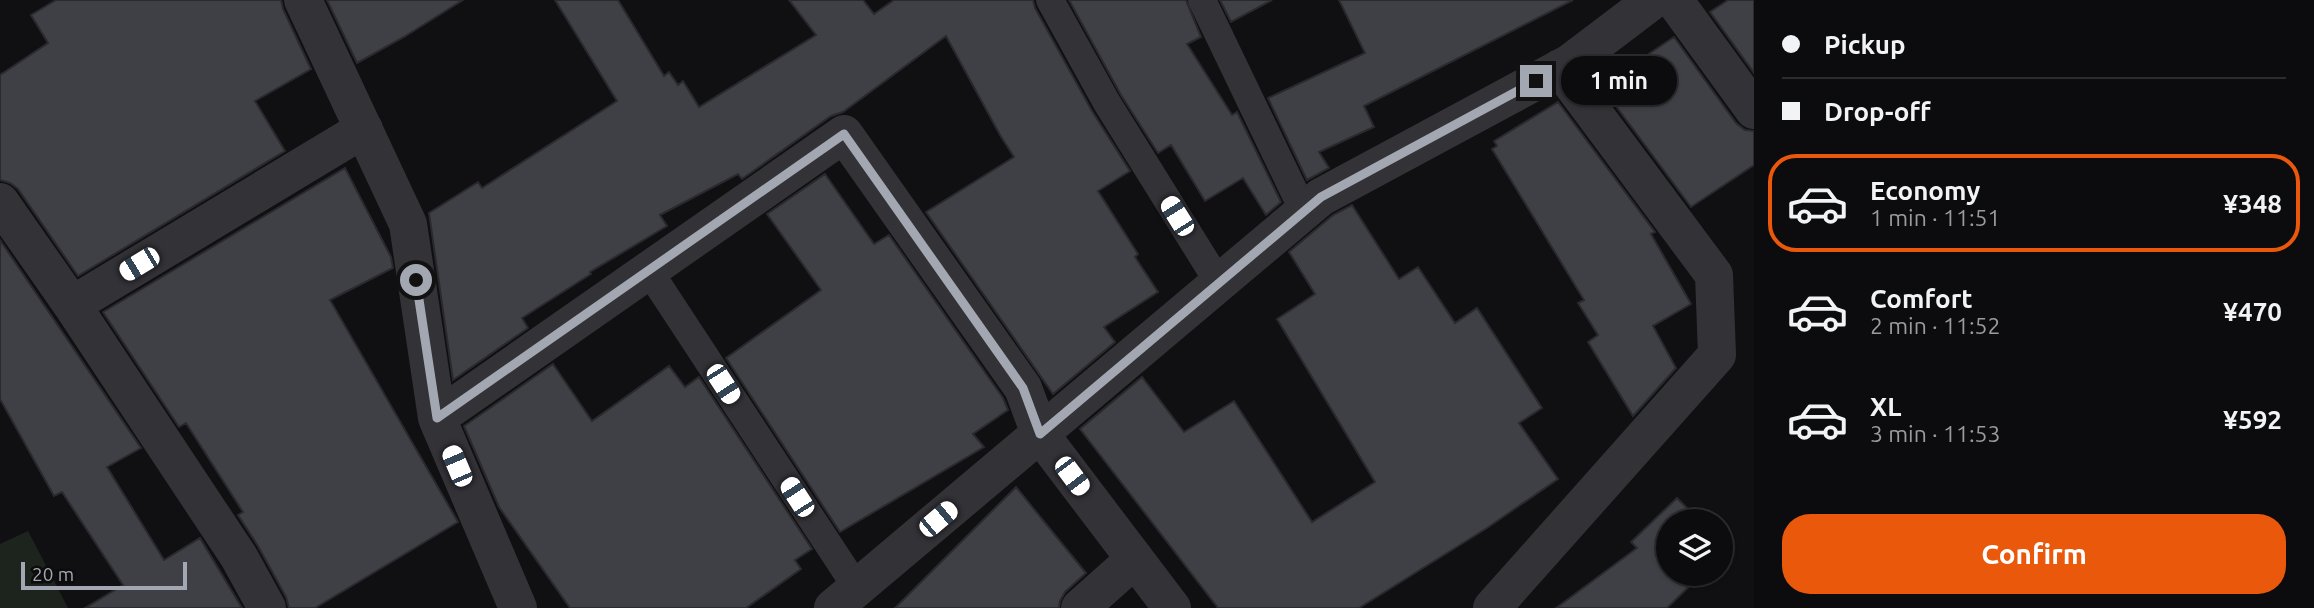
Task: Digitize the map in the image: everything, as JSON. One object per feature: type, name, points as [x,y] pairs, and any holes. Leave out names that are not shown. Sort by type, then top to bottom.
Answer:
[{"type":"street","points":[[303,0],[408,225],[437,418],[518,608]]},
{"type":"street","points":[[845,598],[1321,197],[1560,68],[1653,0]]},
{"type":"street","points":[[1674,0],[1754,110]]},
{"type":"street","points":[[1492,608],[1717,355],[1714,275],[1560,68]]},
{"type":"street","points":[[72,305],[364,129]]},
{"type":"street","points":[[437,418],[844,134],[1023,388],[1040,434],[1172,608]]},
{"type":"street","points":[[0,202],[72,305],[239,557],[267,608]]},
{"type":"street","points":[[1080,608],[1135,559]]},
{"type":"lane","points":[[1050,0],[1107,103],[1219,284]]},
{"type":"lane","points":[[1202,0],[1304,212]]},
{"type":"lane","points":[[649,271],[845,598]]},
{"type":"shaded area","points":[[28,531],[68,608],[0,608],[0,544]]},
{"type":"building","points":[[56,0],[281,0],[311,69],[255,101],[285,151],[78,276],[18,189],[0,180],[0,75],[48,43],[31,15]]},
{"type":"building","points":[[327,0],[463,0],[357,63]]},
{"type":"building","points":[[555,0],[618,0],[664,76],[669,72],[678,85],[683,81],[699,107],[816,35],[789,0],[863,0],[874,14],[894,0],[1033,0],[1092,111],[1130,171],[1098,191],[1138,254],[1135,257],[1158,292],[1104,327],[1115,342],[1053,394],[926,212],[1014,157],[946,36],[843,112],[831,116],[742,179],[738,174],[660,215],[667,226],[590,272],[591,274],[522,318],[528,328],[453,380],[429,213],[478,182],[482,188],[617,101]]},
{"type":"building","points":[[1069,0],[1186,0],[1201,37],[1187,44],[1232,115],[1237,112],[1281,202],[1266,215],[1243,178],[1205,201],[1171,145],[1158,153],[1121,95]]},
{"type":"building","points":[[1220,0],[1272,0],[1231,22]]},
{"type":"building","points":[[1339,0],[1573,0],[1364,106],[1374,127],[1319,152],[1329,168],[1307,180],[1268,98],[1365,53]]},
{"type":"building","points":[[1728,0],[1754,0],[1754,73],[1710,12]]},
{"type":"building","points":[[1674,37],[1736,123],[1745,130],[1754,131],[1754,165],[1691,207],[1601,86]]},
{"type":"building","points":[[1558,102],[1655,232],[1651,234],[1691,304],[1653,326],[1676,368],[1633,416],[1588,342],[1598,335],[1578,303],[1584,300],[1492,149],[1497,146],[1494,141]]},
{"type":"building","points":[[345,168],[391,257],[393,268],[330,300],[458,522],[315,608],[289,608],[286,597],[238,515],[243,512],[186,423],[179,427],[103,312]]},
{"type":"building","points":[[825,174],[874,244],[889,235],[1003,398],[1008,410],[973,434],[984,447],[840,532],[726,358],[821,290],[767,214]]},
{"type":"building","points":[[1352,205],[1399,279],[1418,267],[1455,323],[1477,308],[1542,408],[1519,423],[1558,479],[1487,528],[1359,608],[1218,608],[1080,429],[1142,377],[1184,432],[1234,401],[1312,522],[1375,482],[1277,319],[1315,294],[1289,252],[1333,215]]},
{"type":"building","points":[[0,240],[141,448],[107,467],[164,560],[200,538],[242,608],[85,608],[123,585],[62,492],[54,496],[0,399]]},
{"type":"building","points":[[553,364],[592,421],[669,366],[685,387],[699,377],[812,549],[795,560],[801,569],[746,608],[570,608],[499,507],[464,426]]},
{"type":"building","points":[[1016,487],[1086,573],[1065,592],[1059,608],[895,608]]},
{"type":"building","points":[[1677,498],[1688,509],[1666,509]]},
{"type":"building","points":[[1656,518],[1656,586],[1690,586],[1667,608],[1556,608],[1637,548],[1631,542]]},
{"type":"route","points":[[416,280],[437,418],[844,134],[1023,388],[1040,434],[1321,197],[1536,81]]}]
